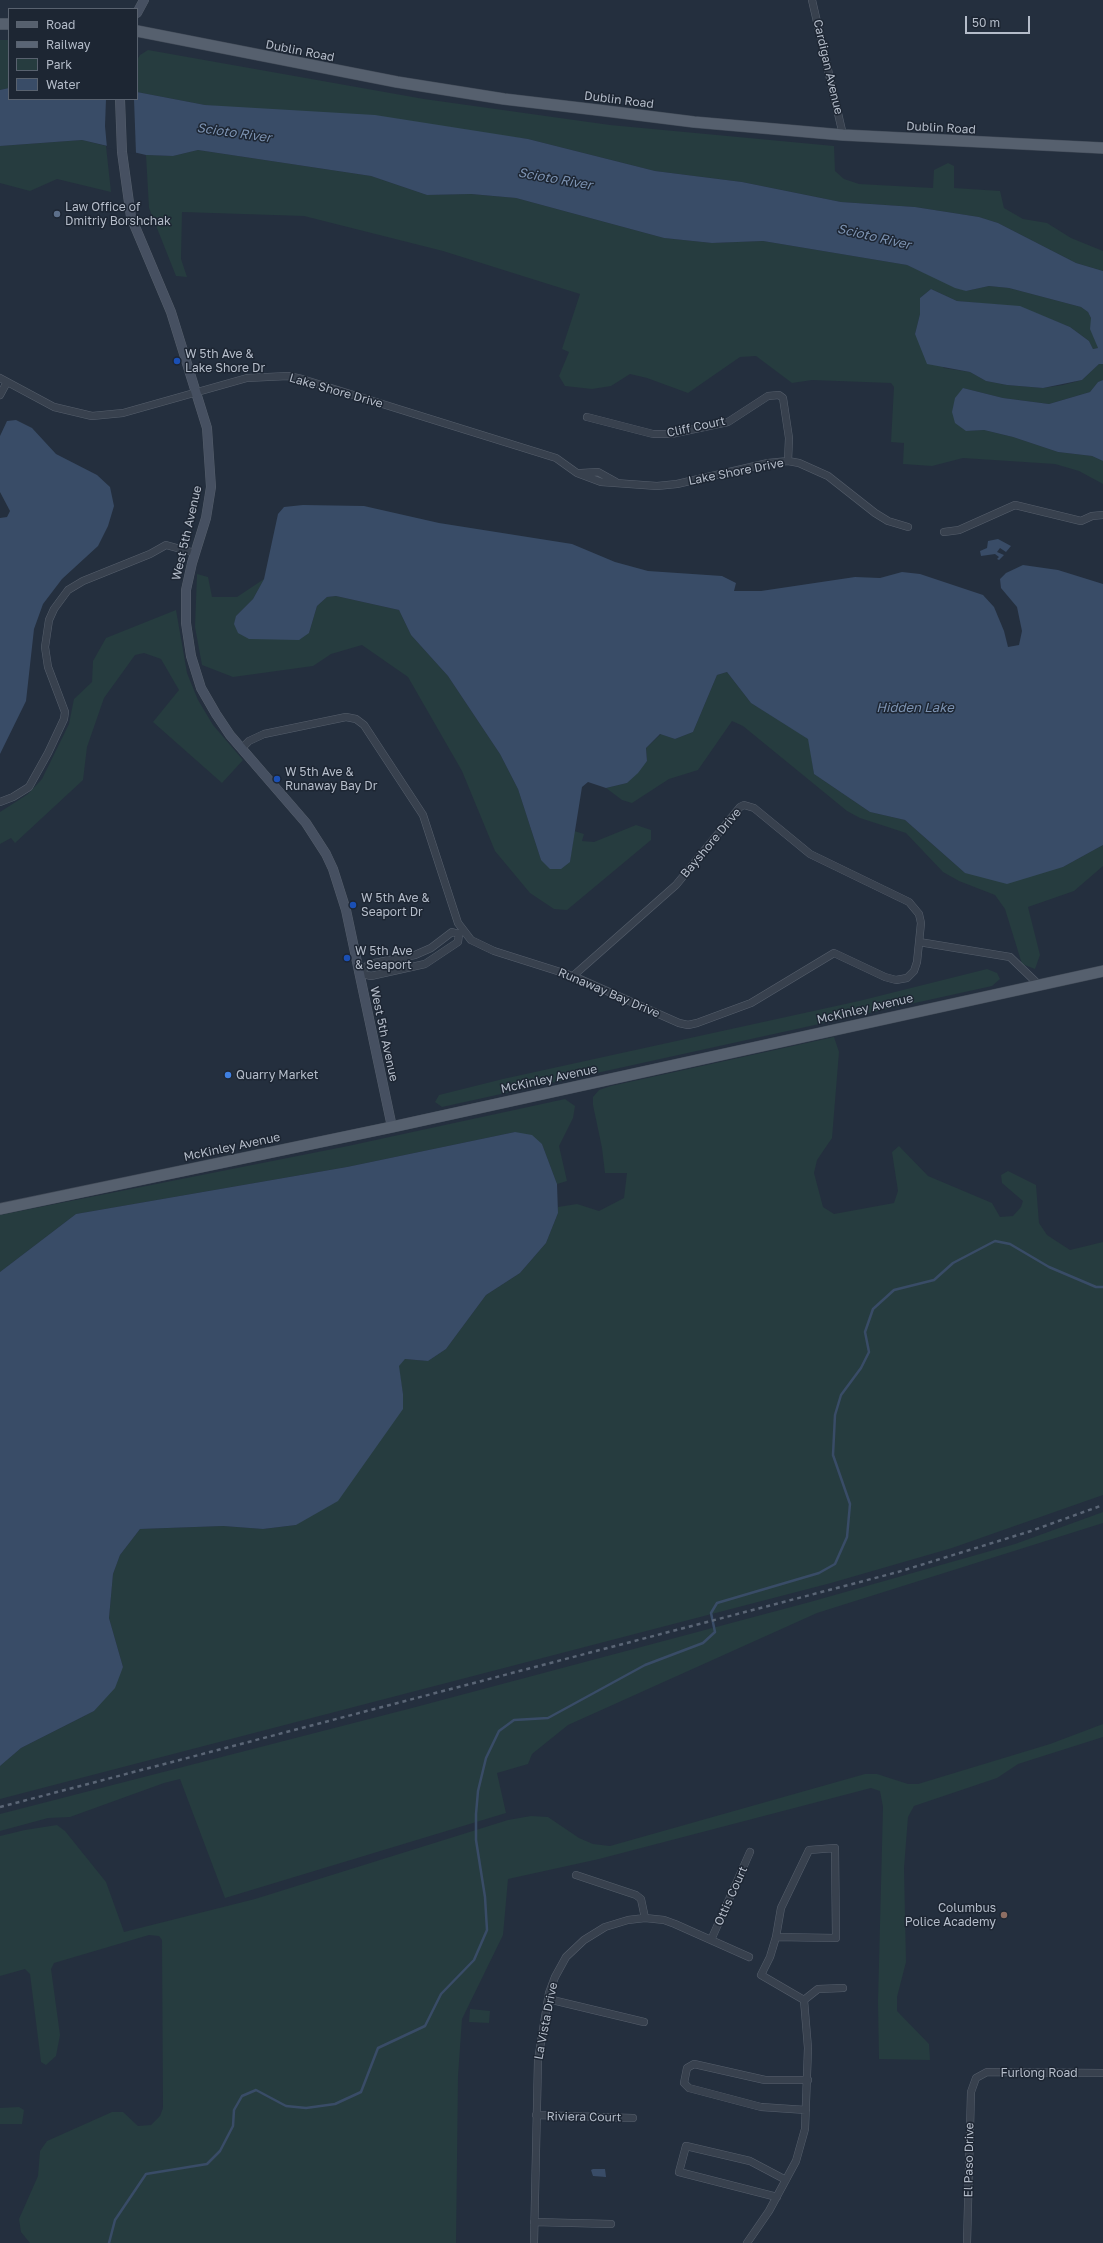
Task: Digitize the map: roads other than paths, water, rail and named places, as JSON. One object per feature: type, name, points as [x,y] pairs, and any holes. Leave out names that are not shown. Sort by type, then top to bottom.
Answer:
[{"type":"main road","points":[[138,11],[144,0]]},
{"type":"main road","name":"Dublin Road","points":[[138,31],[340,72],[504,99],[694,122],[843,135],[1103,148]]},
{"type":"main road","name":"West 5th Avenue","points":[[120,100],[122,152],[131,216],[171,312],[197,391],[206,428],[212,487],[206,518],[195,552],[186,590],[186,623],[191,656],[201,688],[230,735],[306,823],[326,854],[346,910],[392,1127]]},
{"type":"main road","name":"McKinley Avenue","points":[[0,1209],[392,1127],[1038,984],[1103,971]]},
{"type":"street","name":"Cardigan Avenue","points":[[812,0],[843,135]]},
{"type":"street","name":"Lake Shore Drive","points":[[0,378],[54,407],[92,416],[123,413],[197,391],[258,376],[275,375],[302,379],[556,458],[577,472],[598,472],[617,482],[657,486],[677,484],[768,463],[788,461],[799,463],[828,476],[875,513],[888,521],[908,528]]},
{"type":"street","points":[[0,394],[7,382]]},
{"type":"street","name":"Cliff Court","points":[[587,417],[653,434],[671,434],[728,422],[768,396],[779,395],[783,398],[789,438],[788,461]]},
{"type":"street","points":[[944,532],[959,530],[1015,505],[1081,521],[1092,516],[1103,515]]},
{"type":"street","points":[[0,802],[13,797],[29,787],[48,753],[64,719],[65,712],[48,667],[44,647],[49,620],[54,609],[68,590],[82,581],[150,554],[166,545],[195,552]]},
{"type":"street","name":"Runaway Bay Drive","points":[[242,748],[249,742],[264,734],[346,717],[356,719],[364,725],[423,816],[461,932],[476,944],[573,976],[678,1023],[688,1025],[755,1001],[834,953],[885,977],[896,980],[907,978],[914,971],[917,962],[919,942]]},
{"type":"street","name":"Bayshore Drive","points":[[573,976],[676,885],[740,807],[744,805],[754,808],[810,854],[910,902],[919,914],[921,923],[919,942]]},
{"type":"street","points":[[452,932],[461,932],[458,942],[425,964],[371,976],[359,973],[369,964],[415,955],[431,948],[452,932]]},
{"type":"street","points":[[919,942],[1010,957],[1038,984]]},
{"type":"street","points":[[776,1937],[836,1938],[835,1848],[809,1850],[781,1908],[776,1937],[770,1956],[761,1975],[804,2000]]},
{"type":"street","name":"Ottis Court","points":[[711,1940],[750,1852]]},
{"type":"street","points":[[576,1875],[636,1894],[640,1899],[645,1918]]},
{"type":"street","name":"La Vista Drive","points":[[534,2243],[538,2060],[548,1999],[555,1977],[563,1962],[584,1940],[605,1927],[628,1920],[645,1918],[664,1920],[749,1957]]},
{"type":"street","points":[[804,2000],[818,1989],[843,1988]]},
{"type":"street","points":[[548,1999],[644,2022]]},
{"type":"street","points":[[747,2243],[777,2197],[786,2180],[799,2150],[805,2129],[808,2080],[808,2029],[804,2000]]},
{"type":"street","points":[[806,2110],[761,2106],[689,2088],[684,2083],[687,2068],[694,2064],[765,2080],[808,2080]]},
{"type":"street","name":"Furlong Road","points":[[976,2078],[987,2072],[1103,2073]]},
{"type":"street","name":"El Paso Drive","points":[[967,2243],[971,2092],[976,2078]]},
{"type":"street","name":"Riviera Court","points":[[536,2115],[633,2118]]},
{"type":"street","points":[[777,2197],[680,2172],[686,2146],[750,2161],[786,2180]]},
{"type":"street","points":[[534,2222],[611,2224]]},
{"type":"water","name":"Scioto River","points":[[8,88],[8,100],[138,100],[138,92],[205,105],[375,115],[528,139],[655,171],[742,182],[841,202],[915,207],[979,217],[998,223],[1076,263],[1103,271],[1103,364],[1099,364],[1082,380],[1043,388],[1007,385],[986,381],[970,372],[927,364],[915,334],[920,314],[920,298],[931,289],[957,301],[1020,306],[1070,327],[1089,341],[1093,349],[1098,348],[1090,329],[1091,318],[1088,312],[1081,307],[1009,288],[989,286],[966,291],[955,288],[907,265],[763,241],[712,243],[664,238],[516,198],[471,194],[427,195],[371,176],[198,150],[173,156],[146,155],[82,140],[0,146],[0,90]]},
{"type":"water","points":[[1103,380],[1103,461],[1092,456],[1058,452],[1013,437],[984,430],[966,431],[955,423],[952,412],[955,398],[963,388],[1003,398],[1049,404],[1090,392],[1098,382]]},
{"type":"water","points":[[16,420],[32,428],[56,454],[97,475],[110,487],[114,506],[108,526],[98,546],[62,579],[43,604],[34,629],[26,701],[0,754],[0,518],[7,517],[10,511],[0,492],[0,436],[7,421]]},
{"type":"water","name":"Hidden Lake","points":[[303,505],[364,506],[439,523],[572,544],[615,562],[648,571],[722,576],[736,583],[734,591],[761,591],[855,577],[880,578],[902,572],[920,574],[983,595],[994,607],[1004,631],[1008,647],[1019,645],[1022,631],[1017,607],[1001,588],[1000,579],[1006,573],[1023,565],[1058,570],[1103,584],[1103,845],[1063,867],[1007,884],[965,873],[905,820],[870,812],[814,774],[808,739],[751,703],[727,672],[717,675],[693,732],[675,739],[660,734],[646,748],[647,761],[638,773],[627,783],[606,788],[588,782],[582,787],[570,862],[561,869],[550,869],[541,860],[518,789],[500,754],[448,676],[411,635],[399,610],[336,596],[327,597],[317,606],[309,633],[299,640],[249,639],[238,633],[234,624],[236,616],[253,599],[264,579],[278,514],[284,507]]},
{"type":"water","points":[[998,539],[1011,546],[1006,552],[1000,548],[997,552],[1004,555],[999,560],[997,559],[999,557],[995,554],[981,556],[980,551],[987,548],[988,541]]},
{"type":"water","points":[[515,1132],[532,1135],[542,1144],[557,1184],[558,1213],[546,1243],[520,1273],[486,1295],[446,1349],[428,1361],[405,1359],[399,1366],[403,1394],[403,1409],[338,1501],[296,1525],[263,1529],[223,1526],[140,1529],[120,1555],[113,1574],[109,1618],[123,1667],[115,1688],[94,1711],[21,1748],[0,1766],[0,1272],[76,1214],[347,1167]]},
{"type":"water","points":[[605,2169],[606,2177],[593,2176],[591,2170]]},
{"type":"waterway","points":[[109,2243],[115,2220],[146,2174],[207,2164],[220,2151],[233,2126],[234,2110],[242,2096],[256,2090],[286,2106],[306,2108],[335,2104],[361,2092],[378,2048],[425,2026],[441,1994],[474,1960],[487,1930],[485,1897],[476,1840],[476,1814],[478,1791],[486,1758],[499,1731],[514,1720],[548,1718],[645,1665],[703,1643],[715,1632],[711,1613],[717,1603],[819,1573],[835,1564],[847,1537],[850,1504],[833,1455],[835,1415],[841,1395],[861,1368],[869,1352],[865,1332],[873,1309],[894,1290],[934,1280],[953,1263],[995,1241],[1010,1244],[1049,1267],[1096,1287],[1103,1287]]},
{"type":"railway","points":[[0,1807],[898,1572],[1031,1531],[1103,1505]]},
{"type":"place","name":"Law Office of Dmitriy Borshchak","points":[[57,214]]},
{"type":"place","name":"W 5th Ave & Lake Shore Dr","points":[[177,361]]},
{"type":"place","name":"W 5th Ave & Runaway Bay Dr","points":[[277,779]]},
{"type":"place","name":"W 5th Ave & Seaport Dr","points":[[353,905]]},
{"type":"place","name":"W 5th Ave & Seaport","points":[[347,958]]},
{"type":"place","name":"Quarry Market","points":[[228,1075]]},
{"type":"place","name":"Columbus Police Academy","points":[[1004,1915]]}]
